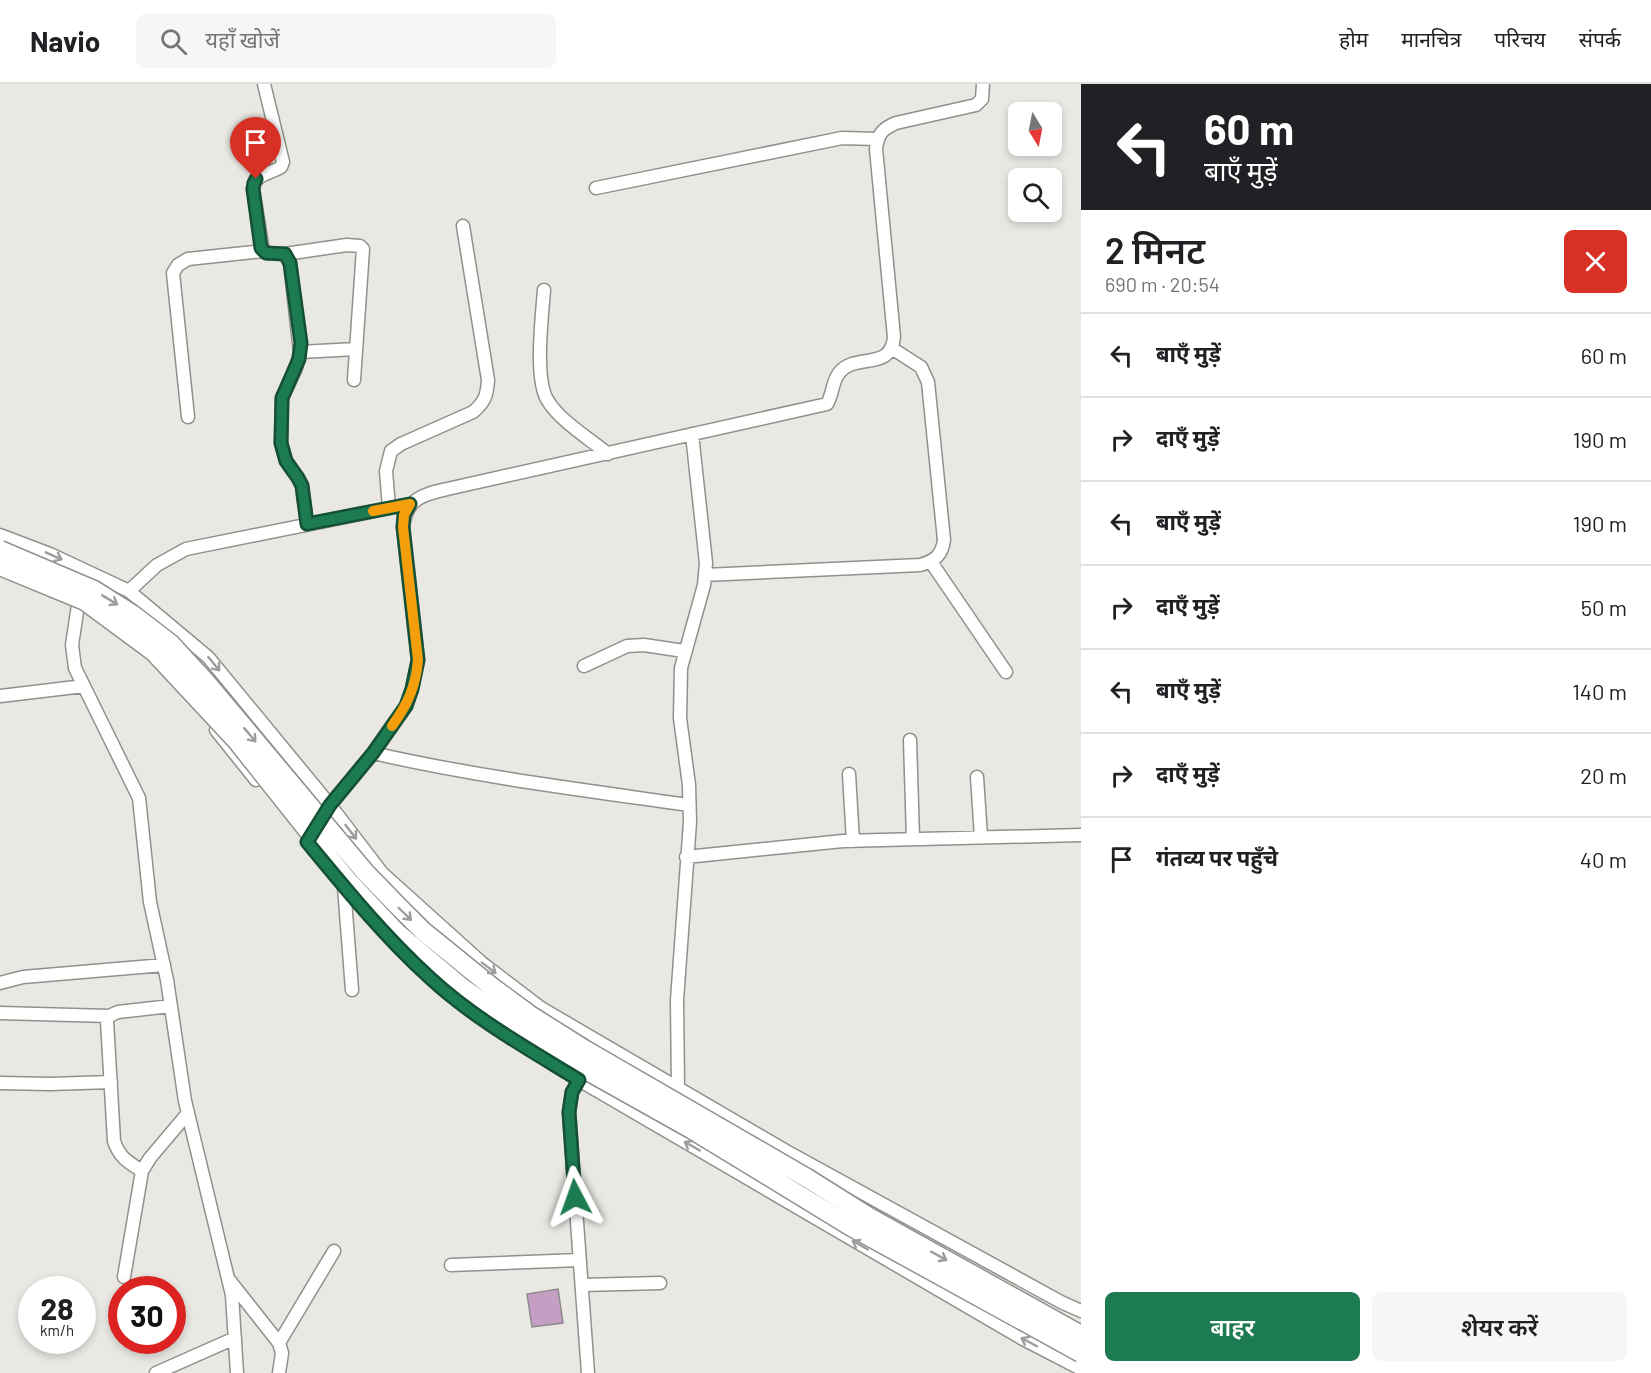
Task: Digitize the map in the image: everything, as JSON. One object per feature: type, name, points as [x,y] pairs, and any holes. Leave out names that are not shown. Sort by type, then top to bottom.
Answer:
[{"type":"highway","points":[[0,550],[94,590],[132,614],[171,644],[205,681],[365,872],[423,931],[530,1015],[869,1217],[1081,1335]]},
{"type":"highway","points":[[0,566],[85,601],[154,652],[236,740],[348,881],[397,933],[460,986],[527,1034],[584,1069],[691,1129],[850,1226],[1081,1353]]},
{"type":"street","points":[[263,251],[254,183],[260,176],[280,167],[283,162],[264,84]]},
{"type":"street","points":[[307,842],[330,805],[373,753],[406,706],[417,674],[418,660],[403,527],[404,515],[410,504],[420,496],[827,404],[831,397],[833,384],[839,373],[847,366],[887,356],[893,349],[894,338],[876,150],[877,139],[884,128],[896,123],[976,105],[982,99],[983,84]]},
{"type":"street","points":[[596,188],[842,138],[877,139]]},
{"type":"street","points":[[389,508],[386,471],[391,451],[401,444],[473,412],[483,404],[487,396],[488,380],[463,226]]},
{"type":"street","points":[[188,417],[173,273],[178,265],[188,259],[263,251],[285,254],[347,245],[360,246],[364,254],[354,380]]},
{"type":"street","points":[[285,254],[290,263],[301,343],[296,368],[282,398],[281,443],[286,461],[302,486],[307,524]]},
{"type":"street","points":[[543,290],[540,374],[544,394],[556,412],[608,454]]},
{"type":"street","points":[[300,352],[356,349]]},
{"type":"street","points":[[705,575],[824,571],[931,562],[942,549],[944,540],[928,382],[921,367],[893,349]]},
{"type":"street","points":[[678,1088],[677,999],[689,805],[680,703],[681,668],[705,575],[692,434]]},
{"type":"street","points":[[129,591],[157,564],[186,549],[410,504]]},
{"type":"street","points":[[0,535],[50,554],[129,591],[208,657],[330,805],[382,873],[482,963],[541,1008],[786,1151],[1081,1311]]},
{"type":"street","points":[[931,562],[1006,672]]},
{"type":"street","points":[[0,574],[78,605],[144,654],[199,711],[344,887],[396,945],[430,978],[473,1012],[579,1080],[1023,1340],[1081,1369]]},
{"type":"street","points":[[78,605],[73,657],[75,668],[139,798],[150,902],[167,980],[188,1113],[230,1280],[237,1373]]},
{"type":"street","points":[[584,666],[627,646],[644,645],[684,651]]},
{"type":"street","points":[[0,696],[84,686]]},
{"type":"street","points":[[910,740],[913,838]]},
{"type":"street","points":[[373,753],[516,782],[689,805]]},
{"type":"street","points":[[849,774],[853,841]]},
{"type":"street","points":[[976,777],[981,837]]},
{"type":"street","points":[[686,857],[853,841],[1081,835]]},
{"type":"street","points":[[344,887],[352,990]]},
{"type":"street","points":[[0,982],[23,977],[164,965]]},
{"type":"street","points":[[0,1013],[109,1016],[118,1012],[170,1004]]},
{"type":"street","points":[[109,1016],[107,1021],[114,1141],[122,1158],[142,1172]]},
{"type":"street","points":[[579,1080],[572,1092],[569,1112],[588,1373]]},
{"type":"street","points":[[0,1083],[111,1082]]},
{"type":"street","points":[[124,1276],[142,1172],[150,1158],[188,1113]]},
{"type":"street","points":[[279,1342],[334,1251]]},
{"type":"street","points":[[451,1265],[580,1260]]},
{"type":"street","points":[[230,1280],[279,1342],[282,1353],[279,1373]]},
{"type":"street","points":[[582,1285],[660,1283]]},
{"type":"street","points":[[156,1373],[235,1338]]},
{"type":"building","points":[[558,1289],[563,1323],[532,1327],[527,1294]]},
{"type":"slow traffic","points":[[373,511],[410,504],[404,515],[403,527],[418,660],[417,674],[406,706],[392,726]]},
{"type":"route","points":[[256,179],[253,189],[261,248],[266,253],[285,254],[290,263],[301,343],[299,359],[282,398],[281,443],[286,461],[302,486],[307,524],[410,504],[404,515],[403,527],[418,660],[417,674],[406,706],[373,753],[330,805],[307,842],[396,945],[430,978],[473,1012],[579,1080],[569,1102],[575,1197]]}]
